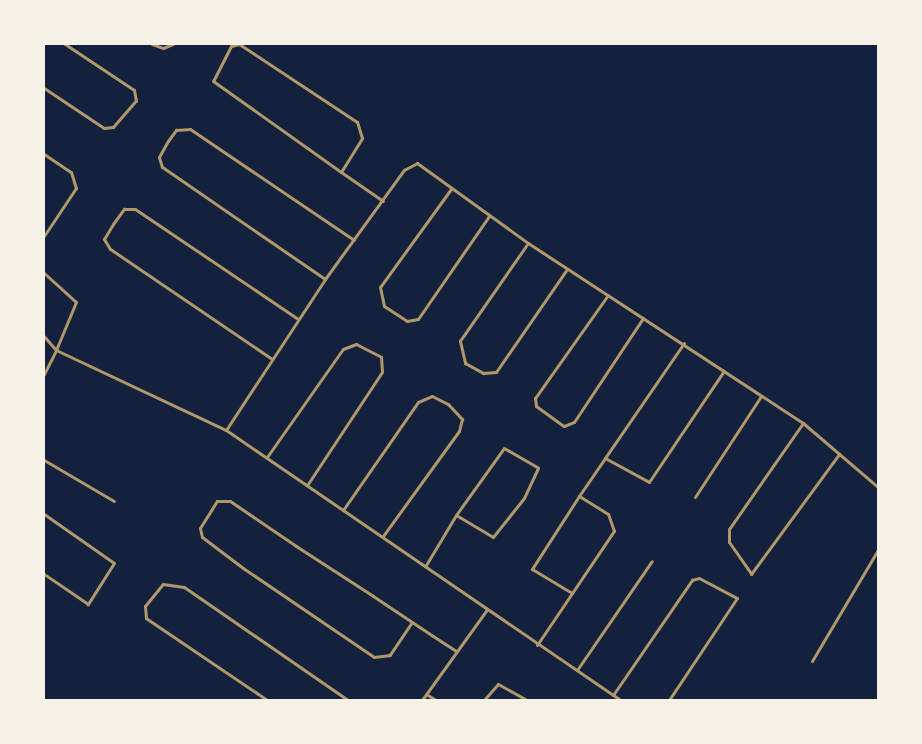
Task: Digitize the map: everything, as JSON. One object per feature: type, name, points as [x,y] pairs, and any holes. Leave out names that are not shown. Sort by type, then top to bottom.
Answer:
[{"type":"street","points":[[44,88],[104,128],[113,128],[136,101],[134,90],[65,44]]},
{"type":"street","points":[[152,44],[163,48],[173,44]]},
{"type":"street","points":[[341,172],[362,138],[357,122],[239,44],[231,46],[212,80],[341,172],[383,201]]},
{"type":"street","points":[[325,279],[162,167],[159,157],[176,130],[190,129],[354,240]]},
{"type":"street","points":[[44,154],[71,172],[75,188],[44,236]]},
{"type":"street","points":[[226,430],[325,279],[404,170],[417,162],[528,243],[803,423],[879,487]]},
{"type":"street","points":[[451,189],[381,287],[384,306],[407,321],[418,320],[489,216]]},
{"type":"street","points":[[272,360],[110,249],[104,239],[113,224],[124,209],[135,209],[298,319]]},
{"type":"street","points":[[528,243],[460,341],[465,363],[483,374],[496,372],[567,269]]},
{"type":"street","points":[[44,273],[76,302],[44,374]]},
{"type":"street","points":[[608,295],[535,398],[536,406],[564,426],[574,422],[643,318]]},
{"type":"street","points":[[44,336],[56,350],[226,430],[426,565],[486,611],[620,700]]},
{"type":"street","points":[[572,593],[532,569],[684,343]]},
{"type":"street","points":[[267,457],[343,349],[356,344],[381,357],[382,372],[308,484]]},
{"type":"street","points":[[605,458],[649,483],[724,371]]},
{"type":"street","points":[[343,510],[418,402],[432,396],[448,404],[462,419],[459,431],[383,536]]},
{"type":"street","points":[[695,497],[761,396]]},
{"type":"street","points":[[803,423],[729,529],[729,542],[752,574],[839,454]]},
{"type":"street","points":[[426,565],[456,515],[504,448],[538,468],[524,498],[493,537],[456,515]]},
{"type":"street","points":[[44,460],[114,501]]},
{"type":"street","points":[[537,645],[614,531],[609,514],[579,496]]},
{"type":"street","points":[[412,622],[390,655],[374,657],[243,568],[202,537],[200,528],[215,503],[230,501],[456,651]]},
{"type":"street","points":[[44,514],[114,563],[88,604],[44,574]]},
{"type":"street","points":[[812,661],[879,550]]},
{"type":"street","points":[[577,670],[652,561]]},
{"type":"street","points":[[613,696],[692,580],[699,578],[736,598],[669,700]]},
{"type":"street","points":[[267,700],[146,618],[145,606],[163,584],[184,587],[348,700]]},
{"type":"street","points":[[422,700],[486,611]]},
{"type":"street","points":[[484,700],[498,684],[527,700]]},
{"type":"street","points":[[426,694],[436,700]]}]
